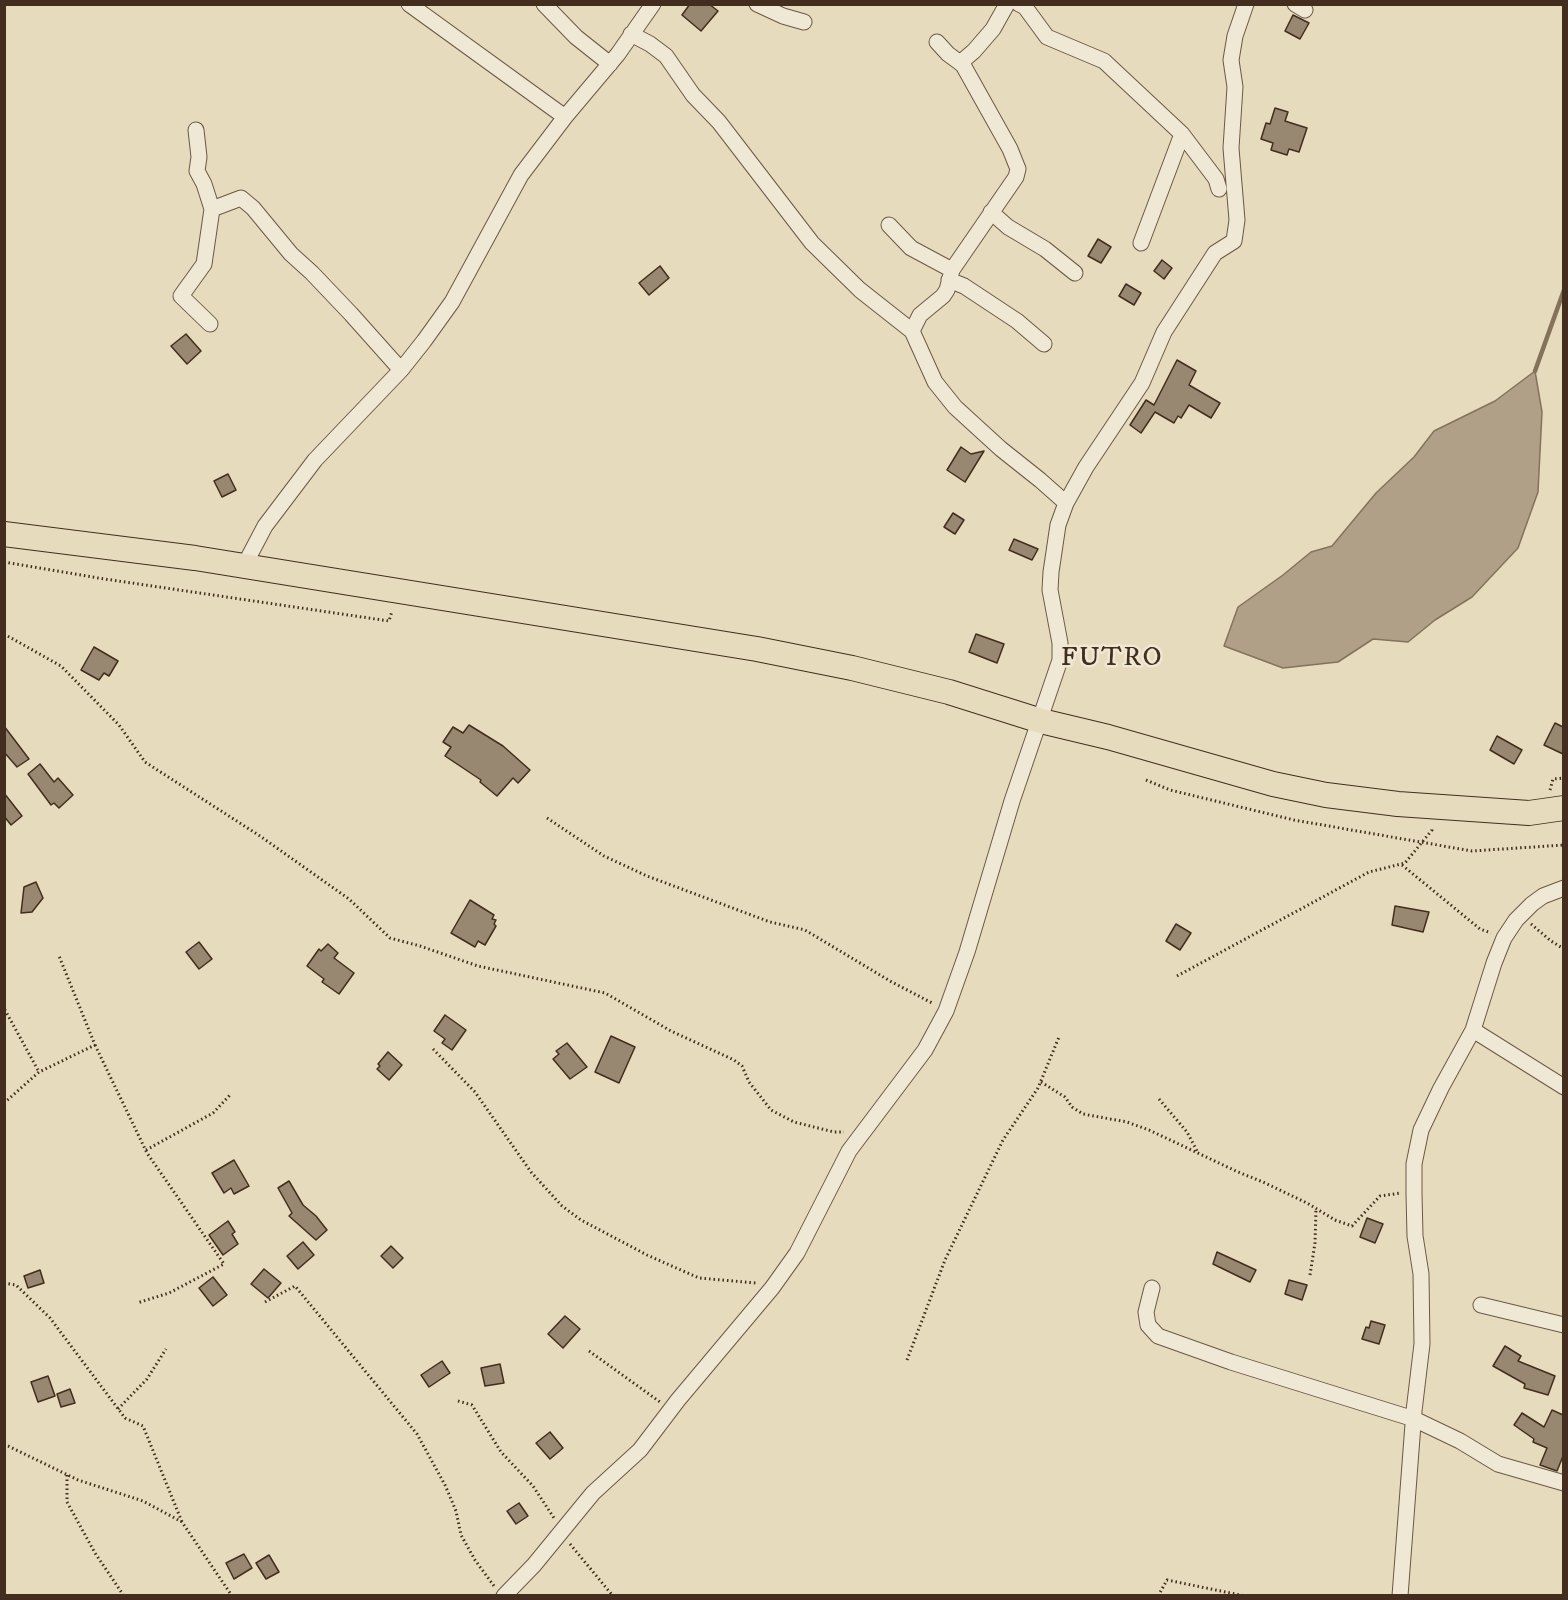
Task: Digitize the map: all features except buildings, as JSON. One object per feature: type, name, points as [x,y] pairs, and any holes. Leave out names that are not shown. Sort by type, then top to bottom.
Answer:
[{"type":"main road","points":[[4,534],[244,566],[757,649],[852,668],[949,692],[1041,721],[1108,737],[1273,784],[1326,795],[1434,807],[1529,813],[1557,799]]},
{"type":"street","points":[[409,4],[565,117]]},
{"type":"street","points":[[544,4],[576,37],[610,64]]},
{"type":"street","points":[[244,566],[265,526],[315,460],[401,370],[452,302],[521,175],[565,117],[610,64],[653,4]]},
{"type":"street","points":[[757,4],[783,16],[804,22]]},
{"type":"street","points":[[960,63],[993,29],[1006,4]]},
{"type":"street","points":[[1019,4],[1025,7],[1047,37],[1104,61],[1182,134],[1216,179],[1219,189]]},
{"type":"street","points":[[504,1596],[534,1565],[593,1493],[640,1450],[778,1279],[797,1253],[849,1151],[925,1050],[946,1011],[967,952],[1012,801],[1060,660],[1060,643],[1050,590],[1058,525],[1066,503],[1086,468],[1142,383],[1164,332],[1215,253],[1234,241],[1237,220],[1231,148],[1235,87],[1231,60],[1235,36],[1246,4]]},
{"type":"street","points":[[631,34],[666,56],[693,95],[718,122],[812,243],[860,290],[912,331],[935,382],[955,407],[1066,503]]},
{"type":"street","points":[[912,331],[920,315],[943,296],[951,275],[1016,177],[1018,169],[1010,148],[985,102],[960,63],[937,42]]},
{"type":"street","points":[[196,130],[199,157],[197,171],[212,209],[204,264],[182,296],[210,324]]},
{"type":"street","points":[[1141,243],[1182,134]]},
{"type":"street","points":[[212,209],[241,198],[253,208],[291,254],[351,314],[401,370]]},
{"type":"street","points":[[991,212],[1075,273]]},
{"type":"street","points":[[889,225],[911,248],[1017,321],[1044,344]]},
{"type":"street","points":[[1400,1596],[1422,1344],[1421,1274],[1415,1236],[1414,1193],[1414,1164],[1421,1130],[1473,1030],[1504,938],[1521,915],[1543,896],[1563,888]]},
{"type":"street","points":[[1473,1030],[1563,1087]]},
{"type":"street","points":[[1152,1288],[1146,1312],[1148,1325],[1158,1336],[1230,1362],[1414,1419],[1450,1436],[1498,1464],[1563,1483]]},
{"type":"street","points":[[1481,1305],[1563,1325]]},
{"type":"path","points":[[4,562],[389,621],[399,592]]},
{"type":"path","points":[[4,634],[61,666],[119,725],[145,762],[260,836],[349,899],[390,938],[478,966],[605,993],[671,1031],[742,1065],[749,1082],[771,1110],[794,1122],[834,1132],[863,1132]]},
{"type":"path","points":[[1557,799],[1553,779],[1563,778]]},
{"type":"path","points":[[1146,780],[1170,790],[1294,819],[1472,851],[1563,845]]},
{"type":"path","points":[[1177,976],[1369,872],[1405,863],[1432,830],[1434,807]]},
{"type":"path","points":[[548,818],[604,856],[648,876],[770,922],[805,930],[890,981],[946,1011]]},
{"type":"path","points":[[1401,864],[1480,929],[1504,938]]},
{"type":"path","points":[[1521,915],[1563,950]]},
{"type":"path","points":[[59,956],[95,1045],[146,1150],[224,1264],[169,1293],[137,1303]]},
{"type":"path","points":[[4,1005],[39,1072]]},
{"type":"path","points":[[907,1360],[945,1260],[1003,1140],[1041,1082],[1059,1036]]},
{"type":"path","points":[[4,1104],[39,1072],[95,1045]]},
{"type":"path","points":[[433,1049],[475,1092],[531,1172],[562,1206],[580,1220],[647,1255],[699,1278],[752,1284],[778,1279]]},
{"type":"path","points":[[1041,1082],[1065,1097],[1072,1107],[1083,1114],[1138,1126],[1263,1182],[1335,1220],[1352,1226],[1380,1196],[1396,1192],[1414,1193]]},
{"type":"path","points":[[146,1150],[213,1113],[230,1095]]},
{"type":"path","points":[[1159,1098],[1187,1132],[1197,1152]]},
{"type":"path","points":[[1310,1275],[1315,1243],[1316,1209]]},
{"type":"path","points":[[4,1283],[16,1285],[51,1318],[125,1418],[143,1426],[182,1522],[232,1596]]},
{"type":"path","points":[[265,1302],[295,1286],[417,1434],[445,1485],[456,1511],[461,1535],[499,1596]]},
{"type":"path","points":[[118,1409],[147,1379],[166,1349]]},
{"type":"path","points":[[589,1350],[671,1410]]},
{"type":"path","points":[[458,1401],[472,1406],[501,1452],[533,1486],[567,1540],[613,1596]]},
{"type":"path","points":[[4,1444],[78,1480],[143,1502],[182,1522]]},
{"type":"path","points":[[67,1475],[67,1502],[95,1552],[124,1596]]},
{"type":"path","points":[[1158,1596],[1167,1580],[1245,1596]]},
{"type":"shaded area","points":[[1535,371],[1542,412],[1538,492],[1518,548],[1472,597],[1435,620],[1408,642],[1373,639],[1338,662],[1283,668],[1224,646],[1238,607],[1311,552],[1332,546],[1376,493],[1414,457],[1434,431],[1495,401]]},
{"type":"waterway","points":[[1535,371],[1564,290]]},
{"type":"district","name":"FUTRO","points":[[1112,659]]}]
